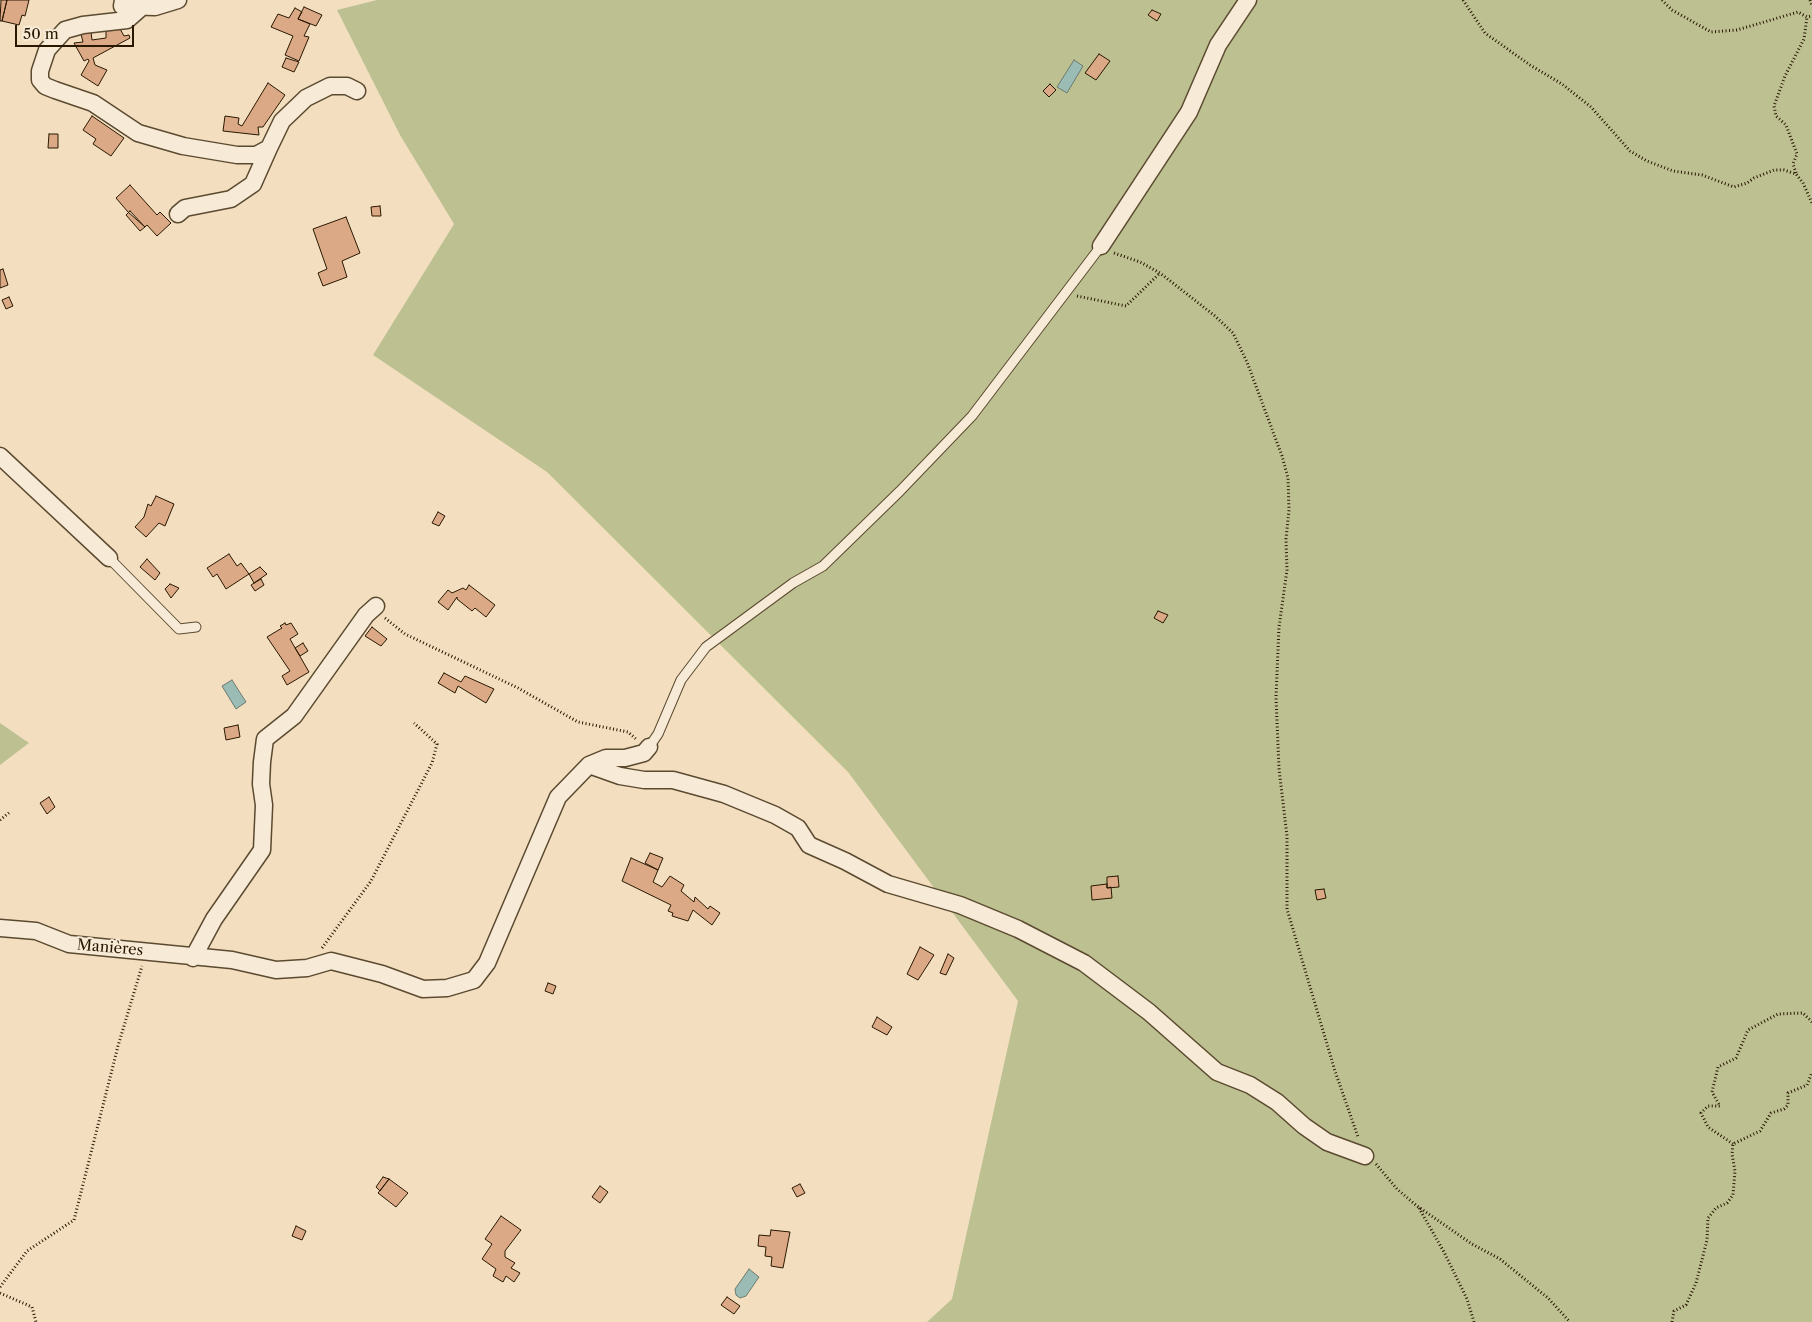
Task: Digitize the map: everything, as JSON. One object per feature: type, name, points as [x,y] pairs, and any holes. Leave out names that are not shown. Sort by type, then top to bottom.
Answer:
[{"type":"street","points":[[123,0],[122,6],[155,7],[178,0]]},
{"type":"street","points":[[1101,246],[1189,112],[1218,45],[1248,0]]},
{"type":"street","points":[[143,6],[127,20],[83,25],[65,30],[47,50],[40,71],[40,80],[50,88],[93,103],[138,132],[183,146],[237,155],[256,155],[269,148]]},
{"type":"street","points":[[178,214],[185,208],[231,200],[254,184],[282,120],[306,98],[330,86],[347,86],[357,91]]},
{"type":"street","points":[[0,456],[109,558]]},
{"type":"street","points":[[193,958],[214,920],[262,850],[264,805],[261,784],[265,739],[294,716],[366,615],[374,607]]},
{"type":"street","points":[[589,765],[606,758],[625,758],[648,748]]},
{"type":"street","points":[[589,765],[620,776],[644,780],[674,780],[724,794],[782,819],[798,828],[809,845],[845,861],[888,884],[960,905],[1018,929],[1084,963],[1149,1012],[1218,1072],[1250,1085],[1276,1102],[1304,1126],[1328,1142],[1366,1156]]},
{"type":"street","name":"Manières","points":[[0,928],[36,931],[68,944],[193,958],[232,960],[276,970],[311,967],[331,961],[382,974],[423,988],[448,988],[474,980],[487,963],[558,797],[589,765]]},
{"type":"lane","points":[[648,748],[658,734],[681,680],[706,647],[793,583],[823,566],[900,490],[972,416],[1101,246]]},
{"type":"lane","points":[[109,558],[179,630],[196,627]]},
{"type":"path","points":[[1463,0],[1485,33],[1530,65],[1562,84],[1591,107],[1630,150],[1647,160],[1673,171],[1702,175],[1734,187],[1774,170],[1796,174]]},
{"type":"path","points":[[1662,0],[1678,14],[1711,32],[1737,30],[1798,12],[1806,17],[1812,16]]},
{"type":"path","points":[[1810,0],[1812,6]]},
{"type":"path","points":[[1806,17],[1804,39],[1785,76],[1774,106],[1776,116],[1786,125],[1797,154],[1793,164],[1796,174],[1803,183],[1812,203]]},
{"type":"path","points":[[1101,246],[1140,262],[1160,273],[1215,316],[1233,333],[1270,423],[1288,478],[1287,570],[1279,627],[1276,697],[1279,769],[1287,836],[1287,909],[1335,1071],[1366,1156],[1417,1206],[1472,1244],[1500,1258],[1548,1298],[1570,1322]]},
{"type":"path","points":[[1065,293],[1126,306],[1160,273]]},
{"type":"path","points":[[374,607],[405,634],[518,688],[578,722],[628,732],[648,748]]},
{"type":"path","points":[[311,967],[332,932],[371,881],[432,763],[437,744],[414,723]]},
{"type":"path","points":[[0,820],[10,812]]},
{"type":"path","points":[[0,1287],[27,1251],[74,1220],[118,1046],[147,952]]},
{"type":"path","points":[[1734,1144],[1708,1126],[1701,1113],[1708,1106],[1720,1106],[1712,1092],[1718,1067],[1736,1058],[1748,1030],[1778,1014],[1804,1013],[1812,1022]]},
{"type":"path","points":[[1734,1144],[1760,1131],[1771,1113],[1784,1109],[1788,1105],[1788,1093],[1807,1085],[1812,1072]]},
{"type":"path","points":[[1672,1322],[1674,1311],[1686,1305],[1696,1283],[1706,1240],[1708,1218],[1716,1208],[1727,1203],[1733,1195],[1735,1171],[1732,1154],[1734,1144]]},
{"type":"path","points":[[1417,1206],[1444,1252],[1467,1299],[1474,1322]]},
{"type":"path","points":[[0,1292],[32,1307],[36,1322]]},
{"type":"green space","points":[[377,0],[1812,0],[1812,1322],[927,1322],[952,1299],[1018,1001],[848,772],[547,472],[373,355],[454,224],[400,135],[337,10]]},
{"type":"green space","points":[[0,723],[29,743],[0,765]]},
{"type":"water","points":[[1074,60],[1083,66],[1067,93],[1057,87]]},
{"type":"water","points":[[232,680],[246,702],[236,709],[222,686]]},
{"type":"water","points":[[749,1269],[759,1277],[746,1296],[740,1298],[736,1295],[735,1289]]},
{"type":"building","points":[[1,0],[7,0],[2,21],[0,21]]},
{"type":"building","points":[[7,0],[29,0],[25,16],[22,15],[19,25],[2,21]]},
{"type":"building","points":[[304,7],[322,15],[316,26],[298,19]]},
{"type":"building","points":[[295,8],[302,12],[298,19],[310,24],[304,36],[309,37],[299,61],[285,55],[293,36],[271,27],[278,14],[289,18]]},
{"type":"building","points":[[1152,10],[1161,14],[1157,21],[1148,15]]},
{"type":"building","points":[[119,27],[124,36],[129,35],[130,38],[93,58],[95,65],[107,70],[98,86],[81,75],[89,61],[88,59],[84,61],[74,43],[83,42],[81,34],[91,32],[92,40],[106,38],[106,29]]},
{"type":"building","points":[[1099,54],[1110,61],[1096,80],[1085,73]]},
{"type":"building","points":[[286,58],[299,62],[294,72],[282,67]]},
{"type":"building","points":[[268,83],[285,95],[263,127],[258,127],[259,135],[223,131],[225,116],[239,118],[238,124],[242,126]]},
{"type":"building","points":[[1050,84],[1056,90],[1049,97],[1043,91]]},
{"type":"building","points":[[92,116],[124,138],[111,156],[93,144],[96,139],[83,130]]},
{"type":"building","points":[[49,134],[58,134],[58,148],[48,148]]},
{"type":"building","points":[[130,185],[157,215],[160,212],[171,223],[157,236],[147,225],[145,227],[128,212],[116,198]]},
{"type":"building","points":[[380,206],[381,216],[372,216],[371,207]]},
{"type":"building","points":[[130,211],[145,227],[140,231],[126,215]]},
{"type":"building","points":[[346,217],[360,253],[342,261],[347,277],[323,286],[318,273],[327,269],[313,229]]},
{"type":"building","points":[[3,269],[8,285],[0,288],[0,270]]},
{"type":"building","points":[[9,297],[13,306],[6,309],[2,300]]},
{"type":"building","points":[[156,496],[174,504],[165,526],[159,523],[146,537],[135,527],[144,517],[148,504],[151,506]]},
{"type":"building","points":[[438,512],[445,516],[439,526],[432,523]]},
{"type":"building","points":[[229,554],[237,566],[241,563],[249,574],[226,589],[217,574],[213,577],[207,568]]},
{"type":"building","points":[[147,559],[160,573],[155,580],[140,567]]},
{"type":"building","points":[[260,567],[267,574],[254,583],[249,574]]},
{"type":"building","points":[[261,579],[264,585],[255,591],[251,585]]},
{"type":"building","points":[[170,584],[179,588],[171,598],[165,589]]},
{"type":"building","points":[[469,585],[495,605],[486,617],[475,608],[472,611],[457,597],[448,610],[438,602],[448,590],[452,593],[463,588],[466,590]]},
{"type":"building","points":[[1158,611],[1168,615],[1163,623],[1154,618]]},
{"type":"building","points":[[285,623],[286,625],[291,623],[298,634],[290,639],[309,672],[287,685],[282,676],[290,671],[267,637],[282,628],[280,626]]},
{"type":"building","points":[[372,627],[387,639],[381,646],[365,636]]},
{"type":"building","points":[[303,643],[308,651],[300,656],[295,648]]},
{"type":"building","points":[[444,673],[461,682],[465,676],[494,689],[486,703],[458,686],[455,693],[438,683]]},
{"type":"building","points":[[238,725],[240,737],[226,740],[224,728]]},
{"type":"building","points":[[49,797],[55,807],[47,814],[40,803]]},
{"type":"building","points":[[650,853],[663,858],[658,870],[645,863]]},
{"type":"building","points":[[631,858],[658,870],[653,882],[662,887],[670,876],[684,885],[681,891],[694,902],[695,897],[708,909],[710,906],[720,913],[712,925],[693,910],[688,921],[672,916],[673,913],[668,911],[671,905],[622,881]]},
{"type":"building","points":[[1118,876],[1119,887],[1107,888],[1107,877]]},
{"type":"building","points":[[1107,884],[1107,888],[1111,887],[1112,898],[1092,900],[1091,886]]},
{"type":"building","points":[[1324,889],[1326,898],[1317,900],[1315,890]]},
{"type":"building","points":[[920,947],[934,955],[918,980],[907,974]]},
{"type":"building","points":[[948,954],[954,958],[946,975],[940,973]]},
{"type":"building","points":[[548,983],[556,986],[553,994],[545,991]]},
{"type":"building","points":[[877,1017],[892,1027],[887,1035],[872,1027]]},
{"type":"building","points":[[383,1177],[389,1179],[380,1191],[376,1187]]},
{"type":"building","points":[[389,1179],[408,1193],[396,1207],[378,1193]]},
{"type":"building","points":[[800,1184],[805,1193],[797,1197],[792,1188]]},
{"type":"building","points":[[600,1186],[608,1192],[600,1203],[592,1197]]},
{"type":"building","points":[[501,1216],[521,1230],[505,1251],[505,1257],[515,1263],[511,1268],[520,1273],[514,1282],[506,1276],[503,1282],[493,1276],[496,1269],[482,1259],[492,1244],[485,1239]]},
{"type":"building","points":[[296,1226],[306,1231],[302,1240],[292,1236]]},
{"type":"building","points":[[771,1230],[790,1232],[783,1268],[771,1266],[772,1257],[765,1256],[766,1247],[758,1246],[759,1235],[770,1236]]},
{"type":"building","points":[[727,1297],[740,1306],[734,1314],[721,1305]]}]
